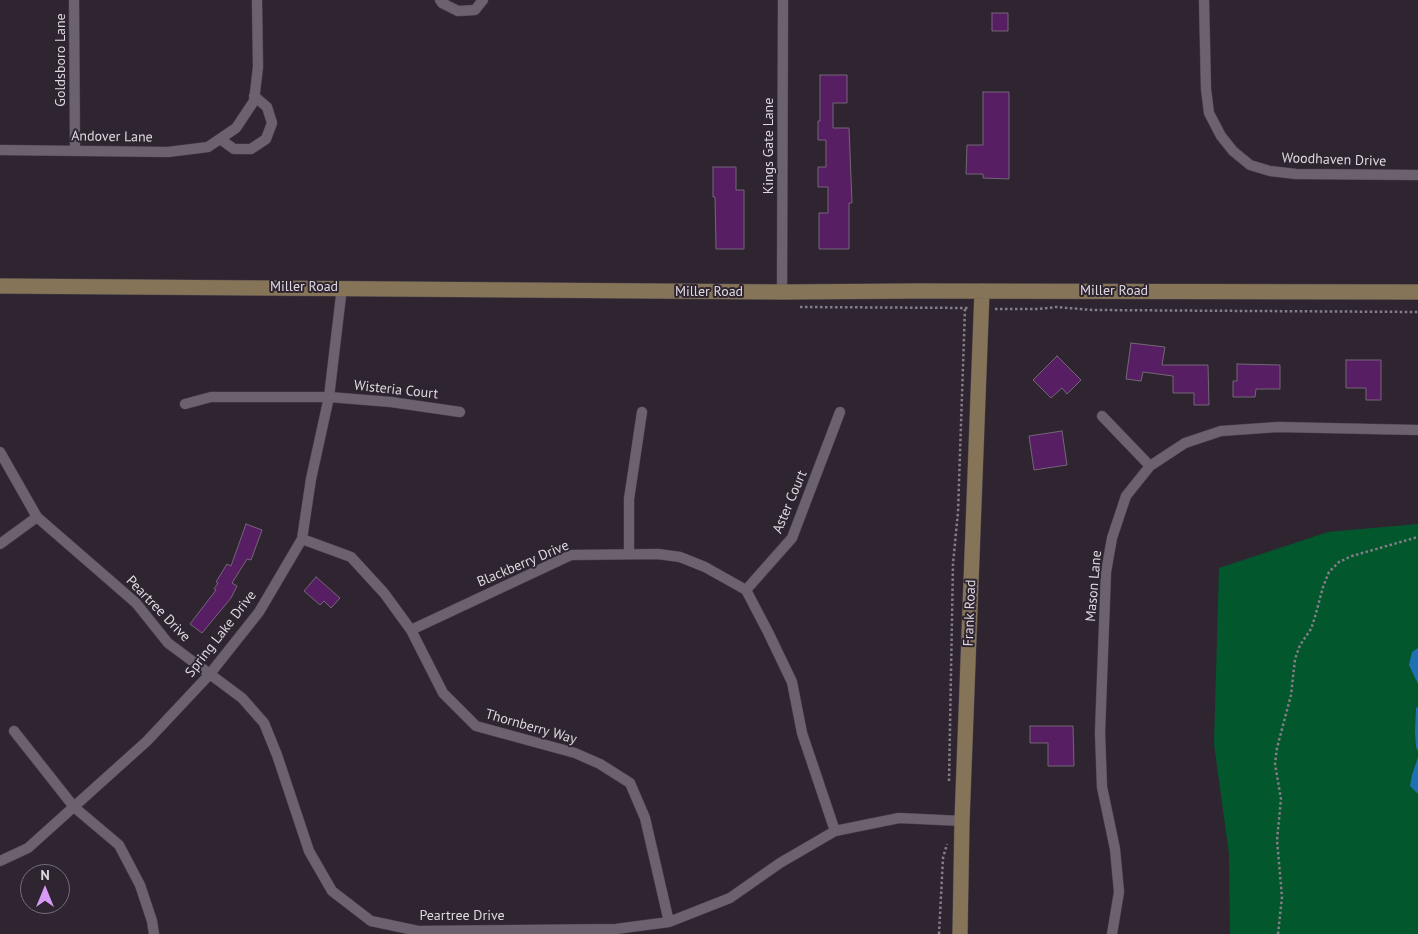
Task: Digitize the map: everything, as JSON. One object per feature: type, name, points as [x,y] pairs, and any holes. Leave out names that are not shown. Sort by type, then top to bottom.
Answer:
[{"type":"street","name":"Goldsboro Lane","points":[[74,0],[75,150]]},
{"type":"street","name":"Andover Lane","points":[[0,150],[168,152],[208,147],[236,128],[254,102],[258,67],[258,0]]},
{"type":"street","points":[[440,0],[442,3],[458,11],[475,10],[483,0]]},
{"type":"street","name":"Kings Gate Lane","points":[[782,292],[783,0]]},
{"type":"street","name":"Woodhaven Drive","points":[[1204,0],[1206,89],[1209,113],[1220,136],[1233,151],[1250,165],[1270,171],[1296,174],[1418,175]]},
{"type":"street","points":[[220,138],[234,149],[251,149],[266,139],[272,124],[267,107],[254,96]]},
{"type":"street","name":"Miller Road","points":[[0,286],[342,287],[782,292],[1418,292]]},
{"type":"street","name":"Spring Lake Drive","points":[[0,861],[28,848],[147,742],[209,675],[259,612],[302,539],[311,479],[329,397],[342,287]]},
{"type":"street","name":"Frank Road","points":[[960,934],[956,821],[982,291]]},
{"type":"street","name":"Wisteria Court","points":[[185,404],[211,397],[329,397],[391,402],[460,412]]},
{"type":"street","points":[[629,554],[629,499],[642,412]]},
{"type":"street","name":"Aster Court","points":[[746,590],[792,538],[840,412]]},
{"type":"street","points":[[1102,416],[1150,466]]},
{"type":"street","name":"Mason Lane","points":[[1112,934],[1119,892],[1115,850],[1102,787],[1100,733],[1106,572],[1112,538],[1126,496],[1150,466],[1185,444],[1221,431],[1278,426],[1418,430]]},
{"type":"street","name":"Peartree Drive","points":[[0,452],[37,517],[136,603],[168,643],[242,698],[264,723],[277,755],[309,851],[332,891],[371,921],[418,931],[616,929],[669,922],[730,898],[780,863],[835,831],[898,818],[956,821]]},
{"type":"street","points":[[0,544],[37,517]]},
{"type":"street","name":"Thornberry Way","points":[[302,539],[351,557],[384,593],[411,630],[443,693],[476,726],[575,753],[600,764],[630,783],[645,818],[669,922]]},
{"type":"street","name":"Blackberry Drive","points":[[411,630],[571,555],[658,554],[680,557],[705,567],[746,590]]},
{"type":"street","points":[[746,590],[792,682],[802,733],[835,831]]},
{"type":"street","points":[[14,731],[74,807],[119,845],[140,885],[152,921],[154,934]]},
{"type":"path","points":[[949,784],[952,564],[958,512],[965,308]]},
{"type":"path","points":[[1278,934],[1282,897],[1277,840],[1281,799],[1275,764],[1277,748],[1291,695],[1295,659],[1300,645],[1311,629],[1316,617],[1323,587],[1329,572],[1339,562],[1352,556],[1418,538]]},
{"type":"path","points":[[939,934],[943,858],[956,821]]},
{"type":"green space","points":[[1418,524],[1418,934],[1230,934],[1229,854],[1214,744],[1219,568],[1328,532]]},
{"type":"water","points":[[1418,648],[1418,684],[1409,665],[1412,652]]},
{"type":"water","points":[[1418,707],[1418,751],[1415,732],[1416,708]]},
{"type":"water","points":[[1418,757],[1418,794],[1410,786]]},
{"type":"building","points":[[992,13],[1008,13],[1008,31],[992,31]]},
{"type":"building","points":[[820,75],[847,75],[847,103],[833,103],[833,128],[849,128],[852,203],[849,203],[849,249],[819,249],[819,213],[828,213],[828,187],[818,187],[818,167],[826,167],[826,140],[818,140]]},
{"type":"building","points":[[983,92],[1009,92],[1009,179],[983,178],[983,174],[966,174],[967,145],[983,145]]},
{"type":"building","points":[[713,167],[736,167],[736,190],[744,190],[744,249],[716,249]]},
{"type":"building","points":[[1131,343],[1165,347],[1162,365],[1208,365],[1209,405],[1194,405],[1194,393],[1173,393],[1173,376],[1143,372],[1141,381],[1126,379]]},
{"type":"building","points":[[1057,356],[1081,380],[1067,394],[1062,388],[1051,398],[1033,380]]},
{"type":"building","points":[[1346,360],[1381,360],[1381,400],[1366,400],[1366,388],[1346,388]]},
{"type":"building","points":[[1237,364],[1280,365],[1280,389],[1256,389],[1255,397],[1233,397],[1233,381],[1237,381]]},
{"type":"building","points":[[1062,431],[1067,465],[1034,470],[1029,436]]},
{"type":"building","points":[[246,524],[262,530],[251,560],[247,559],[232,583],[237,586],[231,598],[202,633],[190,624],[216,590],[214,589],[218,583],[216,582],[227,564],[231,566]]},
{"type":"building","points":[[316,577],[340,598],[331,608],[324,601],[320,605],[304,591]]},
{"type":"building","points":[[1030,726],[1073,726],[1074,766],[1048,766],[1048,743],[1030,743]]}]
